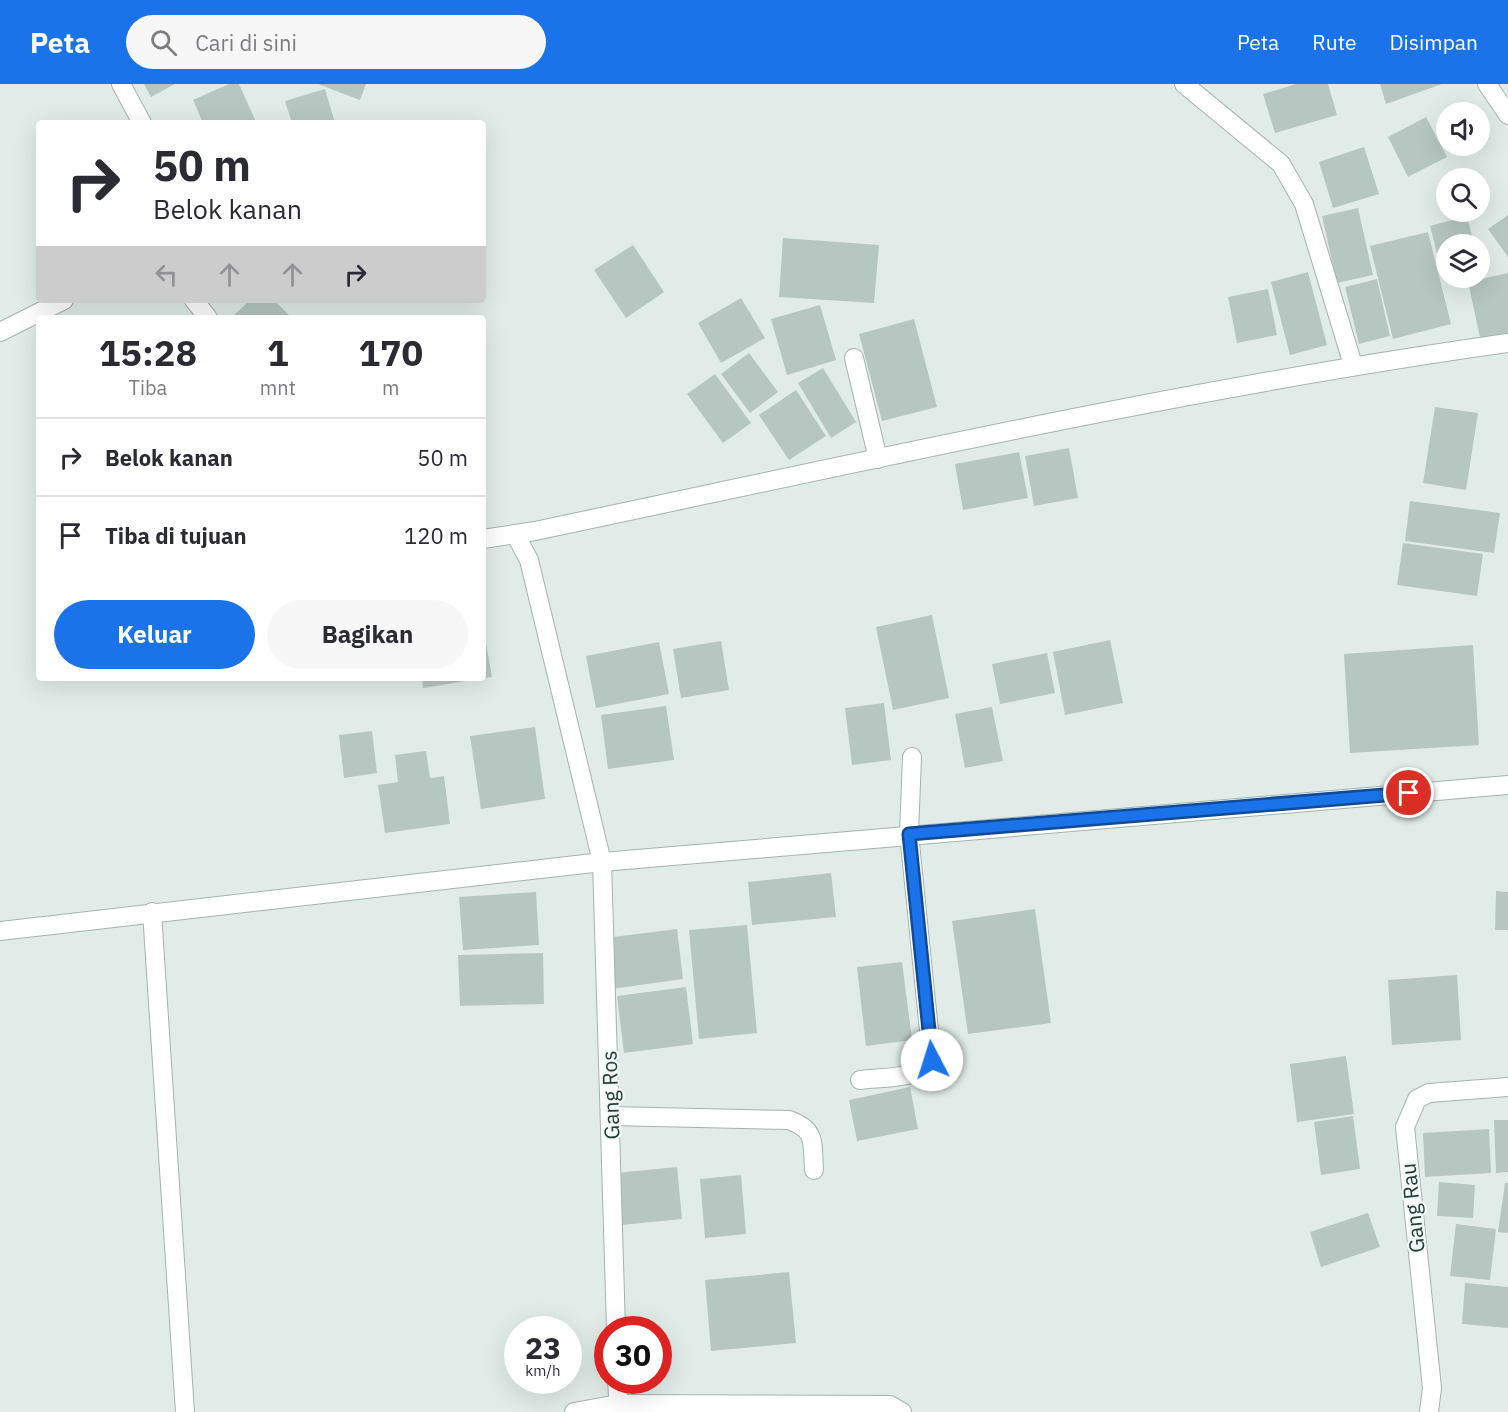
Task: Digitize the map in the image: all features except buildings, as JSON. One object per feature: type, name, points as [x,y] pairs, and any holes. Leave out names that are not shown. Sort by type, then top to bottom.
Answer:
[{"type":"street","points":[[121,84],[140,120]]},
{"type":"street","points":[[1184,84],[1281,164],[1304,204],[1353,365]]},
{"type":"street","points":[[1487,84],[1508,115]]},
{"type":"street","points":[[0,332],[58,303]]},
{"type":"street","points":[[196,303],[206,315]]},
{"type":"street","points":[[486,539],[1353,365],[1508,343]]},
{"type":"street","points":[[854,357],[878,459]]},
{"type":"street","name":"Gang Ros","points":[[515,534],[529,560],[602,862],[616,1316]]},
{"type":"street","points":[[860,1080],[914,1073],[927,1068],[932,1060],[909,834],[912,757]]},
{"type":"street","points":[[0,931],[602,862],[909,834],[1508,785]]},
{"type":"street","points":[[152,912],[185,1412]]},
{"type":"street","name":"Gang Rau","points":[[1429,1412],[1432,1388],[1405,1127],[1417,1099],[1429,1093],[1508,1087]]},
{"type":"street","points":[[611,1116],[789,1119],[805,1126],[812,1135],[814,1170]]},
{"type":"street","points":[[574,1412],[618,1408],[890,1405],[902,1412]]},
{"type":"route","points":[[932,1060],[909,834],[1409,793]]}]
